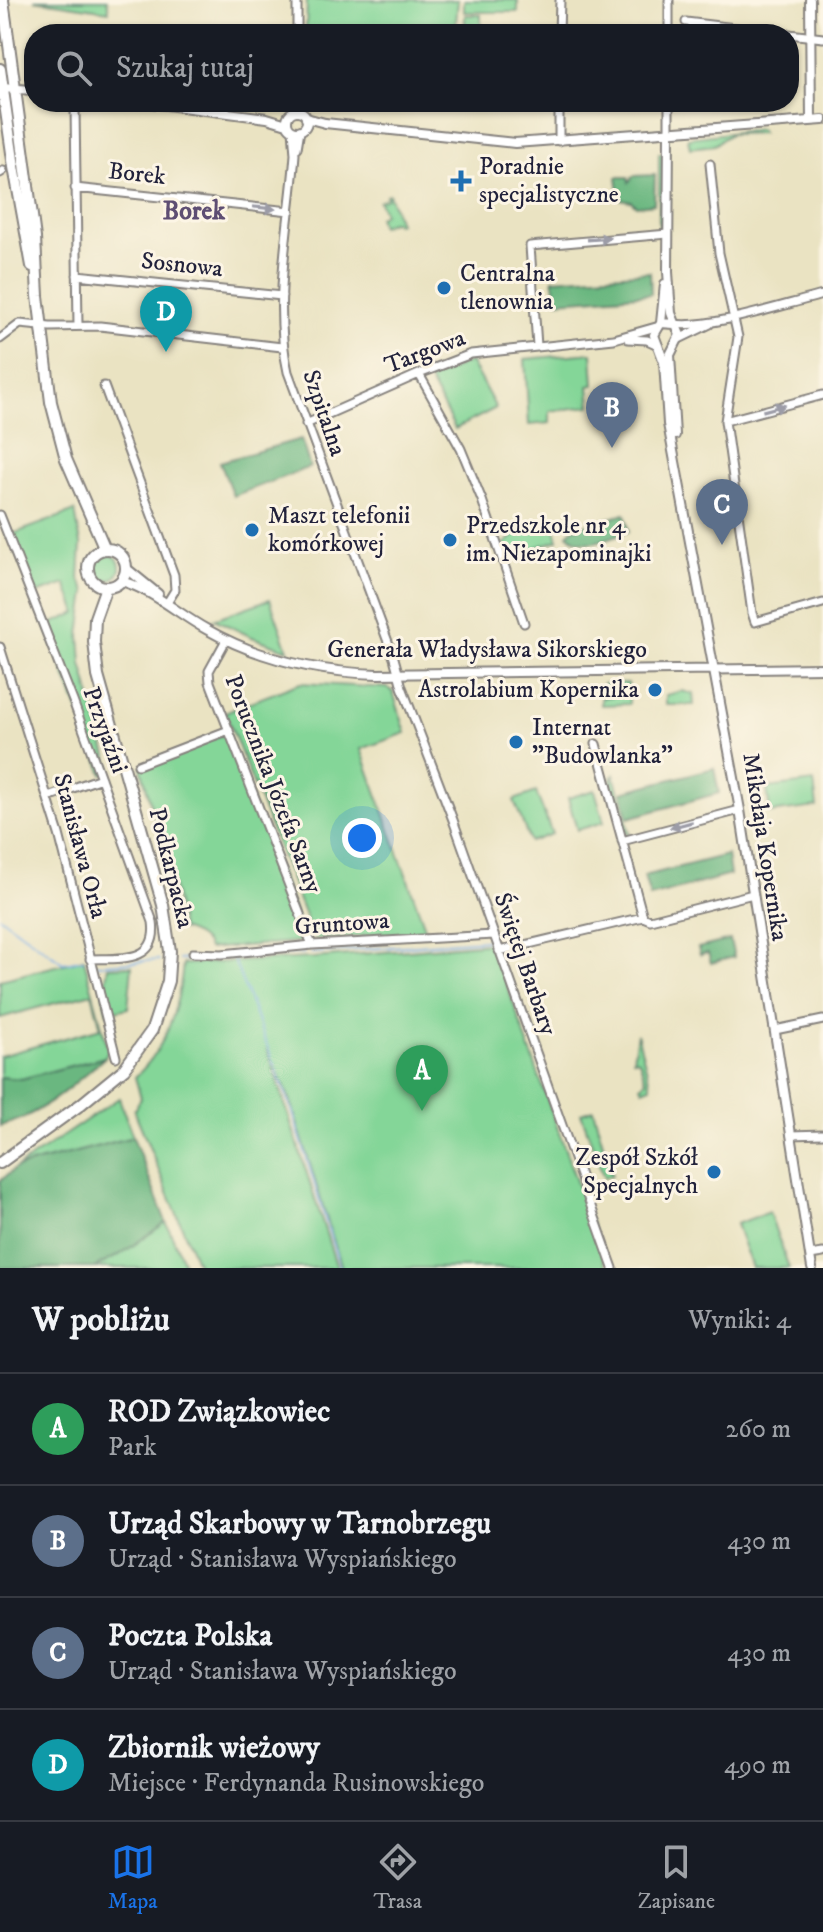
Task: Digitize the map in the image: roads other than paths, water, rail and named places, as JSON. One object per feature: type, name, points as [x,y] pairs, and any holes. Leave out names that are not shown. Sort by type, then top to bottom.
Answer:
[{"type":"main road","points":[[3,0],[38,265],[38,296]]},
{"type":"main road","points":[[0,69],[22,218],[38,296],[55,421],[66,459],[101,550]]},
{"type":"main road","points":[[101,550],[117,552],[122,556],[126,568],[121,581],[102,586],[89,575],[89,562],[101,550]]},
{"type":"main road","name":"Podkarpacka","points":[[0,1163],[124,1069],[152,1030],[168,981],[170,951],[163,905],[98,676],[94,642],[102,586]]},
{"type":"street","points":[[297,0],[297,24]]},
{"type":"street","points":[[559,24],[560,0]]},
{"type":"street","points":[[669,0],[669,24]]},
{"type":"street","points":[[810,0],[811,121]]},
{"type":"street","points":[[686,22],[703,24]]},
{"type":"street","points":[[799,36],[823,38]]},
{"type":"street","points":[[1,88],[24,89]]},
{"type":"street","points":[[75,112],[78,326]]},
{"type":"street","points":[[220,112],[267,118],[297,117],[325,123],[515,143],[823,120]]},
{"type":"street","points":[[559,112],[559,141]]},
{"type":"street","points":[[669,112],[668,272],[674,324],[679,330],[670,355],[677,464]]},
{"type":"street","name":"Szpitalna","points":[[297,117],[282,296],[282,347],[306,424],[398,673]]},
{"type":"street","points":[[710,164],[719,253],[738,345],[725,421],[755,622],[823,603]]},
{"type":"street","name":"Borek","points":[[75,188],[290,211]]},
{"type":"street","points":[[537,346],[530,246],[668,234]]},
{"type":"street","points":[[668,272],[654,335],[664,362],[668,424],[677,464]]},
{"type":"street","name":"Sosnowa","points":[[77,275],[282,296]]},
{"type":"street","points":[[658,325],[684,326],[723,319],[823,295]]},
{"type":"street","points":[[658,345],[667,348],[723,319]]},
{"type":"street","points":[[0,339],[20,324],[42,327],[100,326],[282,347]]},
{"type":"street","name":"Targowa","points":[[614,339],[646,332],[658,325]]},
{"type":"street","name":"Targowa","points":[[306,424],[471,354],[614,339],[647,340],[658,345]]},
{"type":"street","points":[[419,374],[461,449],[524,623]]},
{"type":"street","points":[[104,386],[174,575],[175,590],[167,603]]},
{"type":"street","points":[[725,421],[823,395]]},
{"type":"street","name":"Mikołaja Kopernika","points":[[677,464],[740,810],[812,1268]]},
{"type":"street","name":"Przyjaźni","points":[[0,515],[149,911],[153,935],[150,944],[139,955],[90,959]]},
{"type":"street","name":"Generała Władysława Sikorskiego","points":[[126,568],[195,623],[226,640],[301,667],[351,673],[823,668]]},
{"type":"street","name":"Generała Władysława Sikorskiego","points":[[121,581],[138,586],[167,603]]},
{"type":"street","name":"Porucznika Józefa Sarny","points":[[226,640],[208,675],[312,945]]},
{"type":"street","name":"Stanisława Orła","points":[[0,647],[48,797],[116,1057]]},
{"type":"street","name":"Świętej Barbary","points":[[398,673],[613,1268]]},
{"type":"street","points":[[138,765],[229,730]]},
{"type":"street","points":[[596,744],[643,917]]},
{"type":"street","points":[[48,797],[101,778]]},
{"type":"street","points":[[622,841],[740,810]]},
{"type":"street","points":[[499,951],[643,917],[650,920],[753,894]]},
{"type":"street","name":"Gruntowa","points":[[193,953],[222,954],[312,945],[494,935]]},
{"type":"street","points":[[775,1030],[823,1020]]},
{"type":"street","points":[[791,1135],[823,1134]]},
{"type":"street","points":[[810,1255],[823,1253]]},
{"type":"waterway","points":[[0,917],[63,963],[83,960]]},
{"type":"waterway","points":[[311,953],[487,940]]},
{"type":"waterway","points":[[179,960],[304,953]]},
{"type":"waterway","points":[[233,958],[292,1110],[340,1268]]},
{"type":"waterway","points":[[95,965],[159,960]]},
{"type":"place","name":"Poradnie specjalistyczne","points":[[461,181]]},
{"type":"place","name":"Centralna tlenownia","points":[[444,288]]},
{"type":"place","name":"Zbiornik wieżowy","points":[[166,352]]},
{"type":"place","name":"Urząd Skarbowy w Tarnobrzegu","points":[[612,448]]},
{"type":"place","name":"Maszt telefonii komórkowej","points":[[252,530]]},
{"type":"place","name":"Przedszkole nr 4 im. Niezapominajki","points":[[450,540]]},
{"type":"place","name":"Poczta Polska","points":[[722,545]]},
{"type":"place","name":"Astrolabium Kopernika","points":[[655,690]]},
{"type":"place","name":"Internat \"Budowlanka\"","points":[[516,742]]},
{"type":"place","name":"ROD Związkowiec","points":[[422,1111]]},
{"type":"place","name":"Zespół Szkół Specjalnych","points":[[714,1172]]},
{"type":"district","name":"Borek","points":[[194,211]]}]
